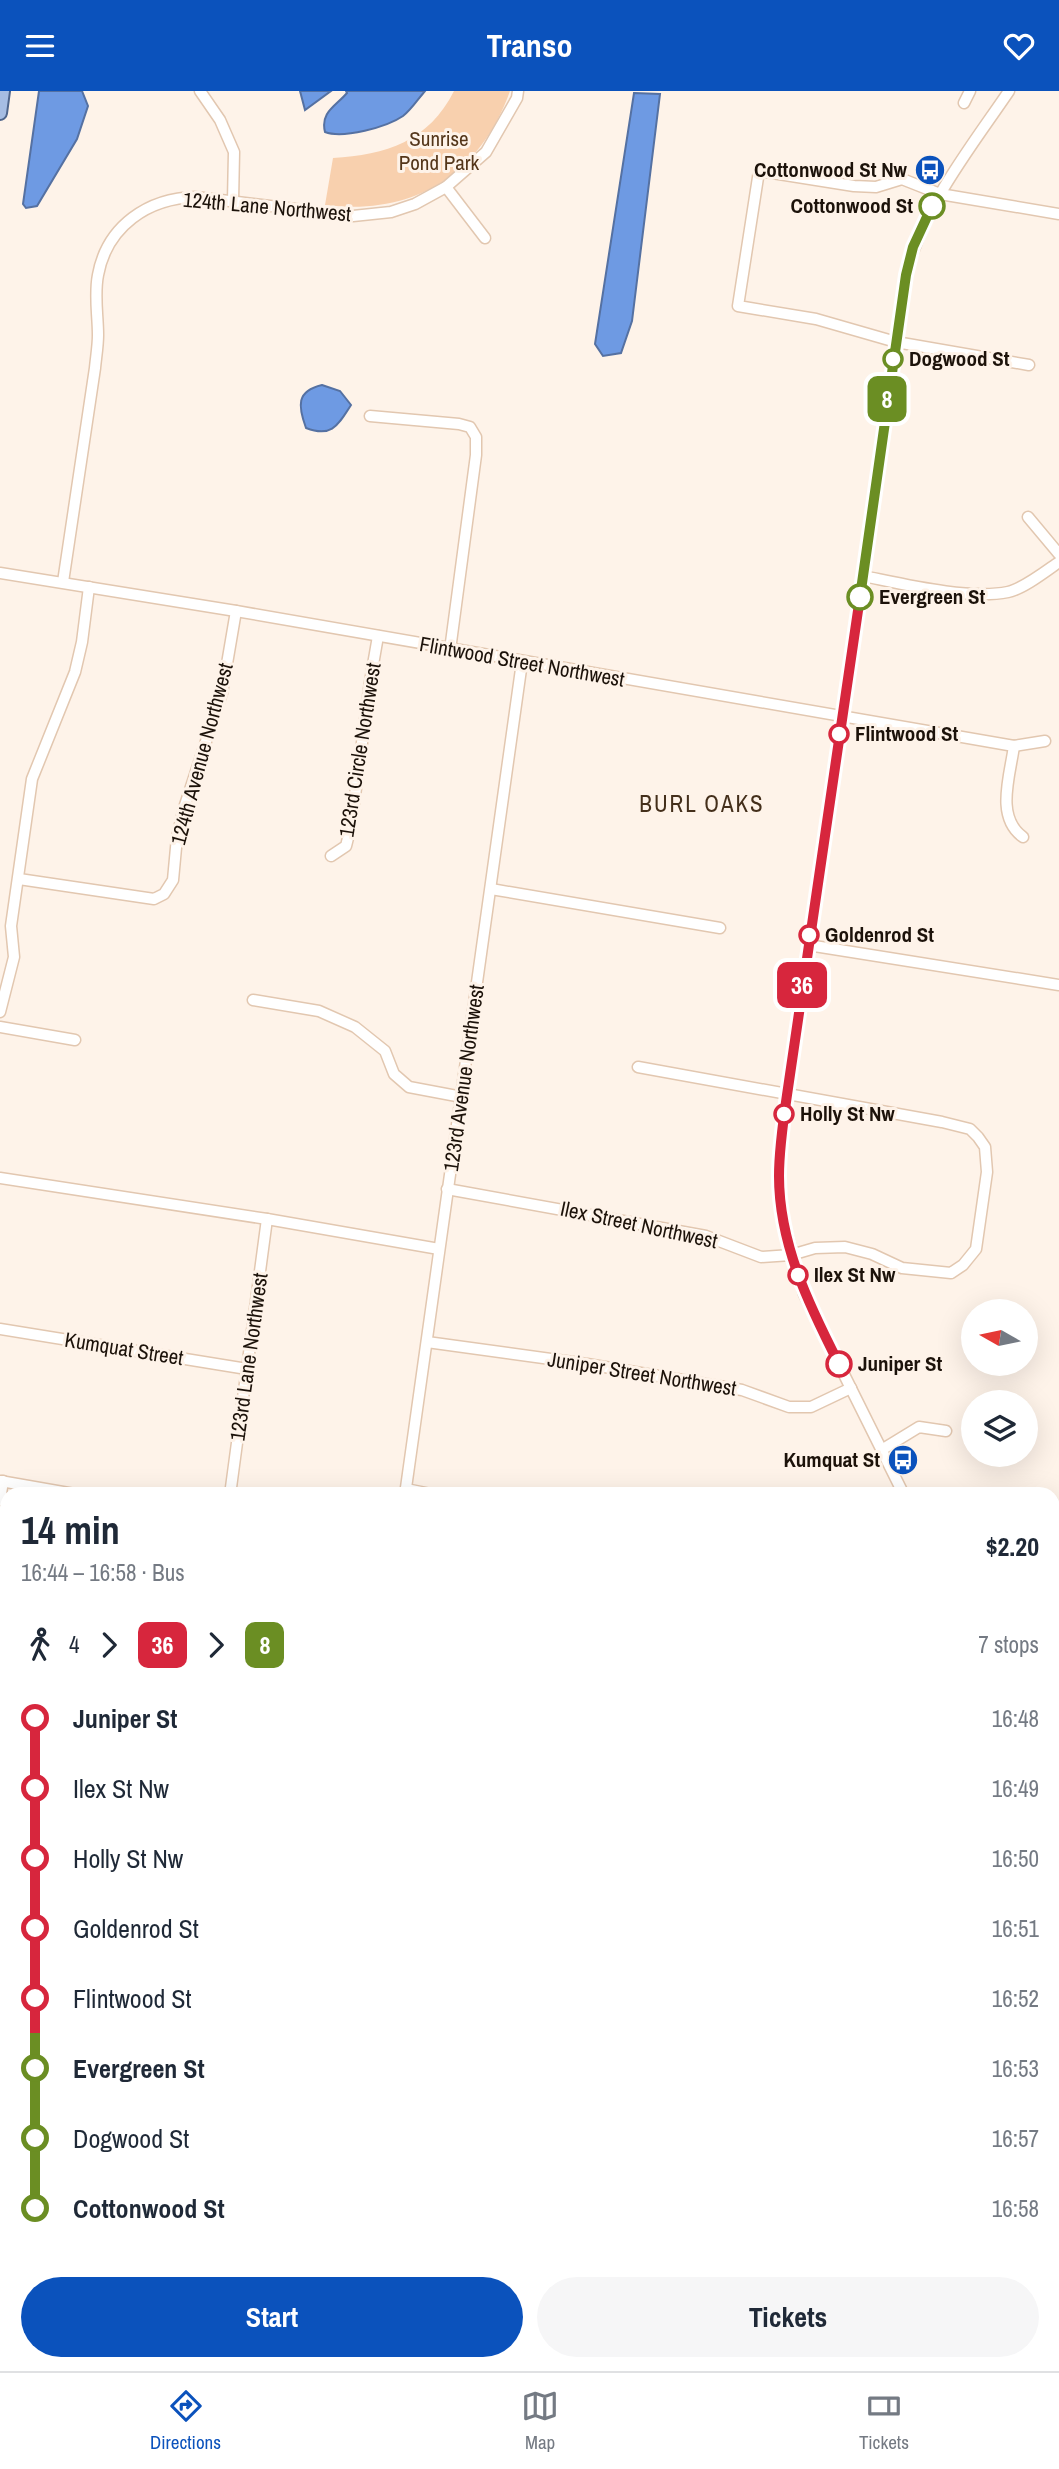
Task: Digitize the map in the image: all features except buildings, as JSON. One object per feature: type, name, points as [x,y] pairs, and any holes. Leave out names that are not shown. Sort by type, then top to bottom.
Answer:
[{"type":"main road","points":[[0,113],[3,91]]},
{"type":"street","points":[[200,91],[220,120],[234,152],[233,201]]},
{"type":"street","name":"124th Lane Northwest","points":[[63,582],[95,368],[98,336],[96,290],[104,254],[123,225],[148,207],[177,197],[371,215],[415,204],[446,187],[486,152],[517,98],[518,91]]},
{"type":"street","points":[[964,103],[970,91]]},
{"type":"street","points":[[900,1487],[804,1294],[784,1223],[779,1178],[787,1095],[808,945],[906,275],[913,247],[926,217],[1009,91]]},
{"type":"street","points":[[1030,365],[895,342],[816,319],[738,306],[759,171],[869,187],[902,179],[940,194],[1059,214]]},
{"type":"street","points":[[446,187],[485,238]]},
{"type":"street","points":[[370,416],[458,424],[470,427],[476,437],[476,455],[450,650]]},
{"type":"street","points":[[1028,517],[1059,554]]},
{"type":"street","points":[[863,576],[959,592],[988,594],[1010,592],[1059,562]]},
{"type":"street","name":"Flintwood Street Northwest","points":[[0,573],[236,611],[1014,746],[1045,741]]},
{"type":"street","points":[[0,1012],[14,957],[11,926],[32,779],[75,672],[89,587]]},
{"type":"street","name":"124th Avenue Northwest","points":[[19,879],[154,899],[164,894],[173,880],[177,837],[184,808],[222,692],[236,611]]},
{"type":"street","name":"123rd Circle Northwest","points":[[331,856],[346,846],[351,826],[378,636]]},
{"type":"street","name":"123rd Avenue Northwest","points":[[407,1487],[522,662]]},
{"type":"street","points":[[1014,746],[1007,811],[1010,824],[1023,837]]},
{"type":"street","points":[[491,889],[720,928]]},
{"type":"street","points":[[808,945],[1059,985]]},
{"type":"street","points":[[253,1000],[319,1011],[355,1027],[385,1051],[394,1075],[409,1087],[462,1097]]},
{"type":"street","points":[[0,1027],[75,1040]]},
{"type":"street","points":[[639,1067],[787,1095]]},
{"type":"street","name":"Ilex Street Northwest","points":[[447,1189],[706,1236],[761,1257],[791,1255],[815,1248],[845,1247],[872,1254],[902,1268],[951,1273],[963,1265],[976,1249],[987,1172],[985,1147],[970,1129],[787,1095]]},
{"type":"street","points":[[0,1178],[267,1219],[439,1249]]},
{"type":"street","name":"123rd Lane Northwest","points":[[231,1487],[267,1219]]},
{"type":"street","name":"Kumquat Street","points":[[0,1329],[247,1369]]},
{"type":"street","name":"Juniper Street Northwest","points":[[427,1342],[587,1364],[743,1390],[789,1407],[811,1407],[851,1388]]},
{"type":"street","points":[[883,1449],[919,1427],[946,1431]]},
{"type":"street","points":[[1,1481],[35,1487]]},
{"type":"green space","name":"Sunrise Pond Park","points":[[454,91],[510,91],[481,146],[462,167],[440,184],[415,196],[387,204],[357,207],[325,205],[333,158],[371,153],[404,142],[432,122]]},
{"type":"water","points":[[39,91],[82,91],[88,106],[77,139],[37,206],[26,208],[23,204]]},
{"type":"water","points":[[300,91],[331,91],[305,110]]},
{"type":"water","points":[[346,91],[425,91],[406,114],[387,124],[353,133],[325,132],[327,114]]},
{"type":"water","points":[[634,93],[660,94],[632,321],[621,353],[603,356],[595,344]]},
{"type":"water","points":[[322,385],[340,391],[351,405],[333,428],[315,431],[306,428],[301,413],[301,400],[307,391]]},
{"type":"bus line","name":"8","points":[[860,597],[906,275],[913,247],[932,206]]},
{"type":"bus line","name":"36","points":[[839,1364],[804,1294],[791,1255],[779,1178],[781,1140],[809,936],[860,597]]},
{"type":"place","name":"Cottonwood St Nw","points":[[930,170]]},
{"type":"place","name":"Cottonwood St","points":[[932,206]]},
{"type":"place","name":"Dogwood St","points":[[893,359]]},
{"type":"place","name":"Evergreen St","points":[[860,597]]},
{"type":"place","name":"Flintwood St","points":[[839,734]]},
{"type":"place","name":"Goldenrod St","points":[[809,935]]},
{"type":"place","name":"Holly St Nw","points":[[784,1114]]},
{"type":"place","name":"Ilex St Nw","points":[[798,1275]]},
{"type":"place","name":"Juniper St","points":[[839,1364]]},
{"type":"place","name":"Kumquat St","points":[[903,1460]]},
{"type":"district","name":"BURL OAKS","points":[[702,804]]}]
